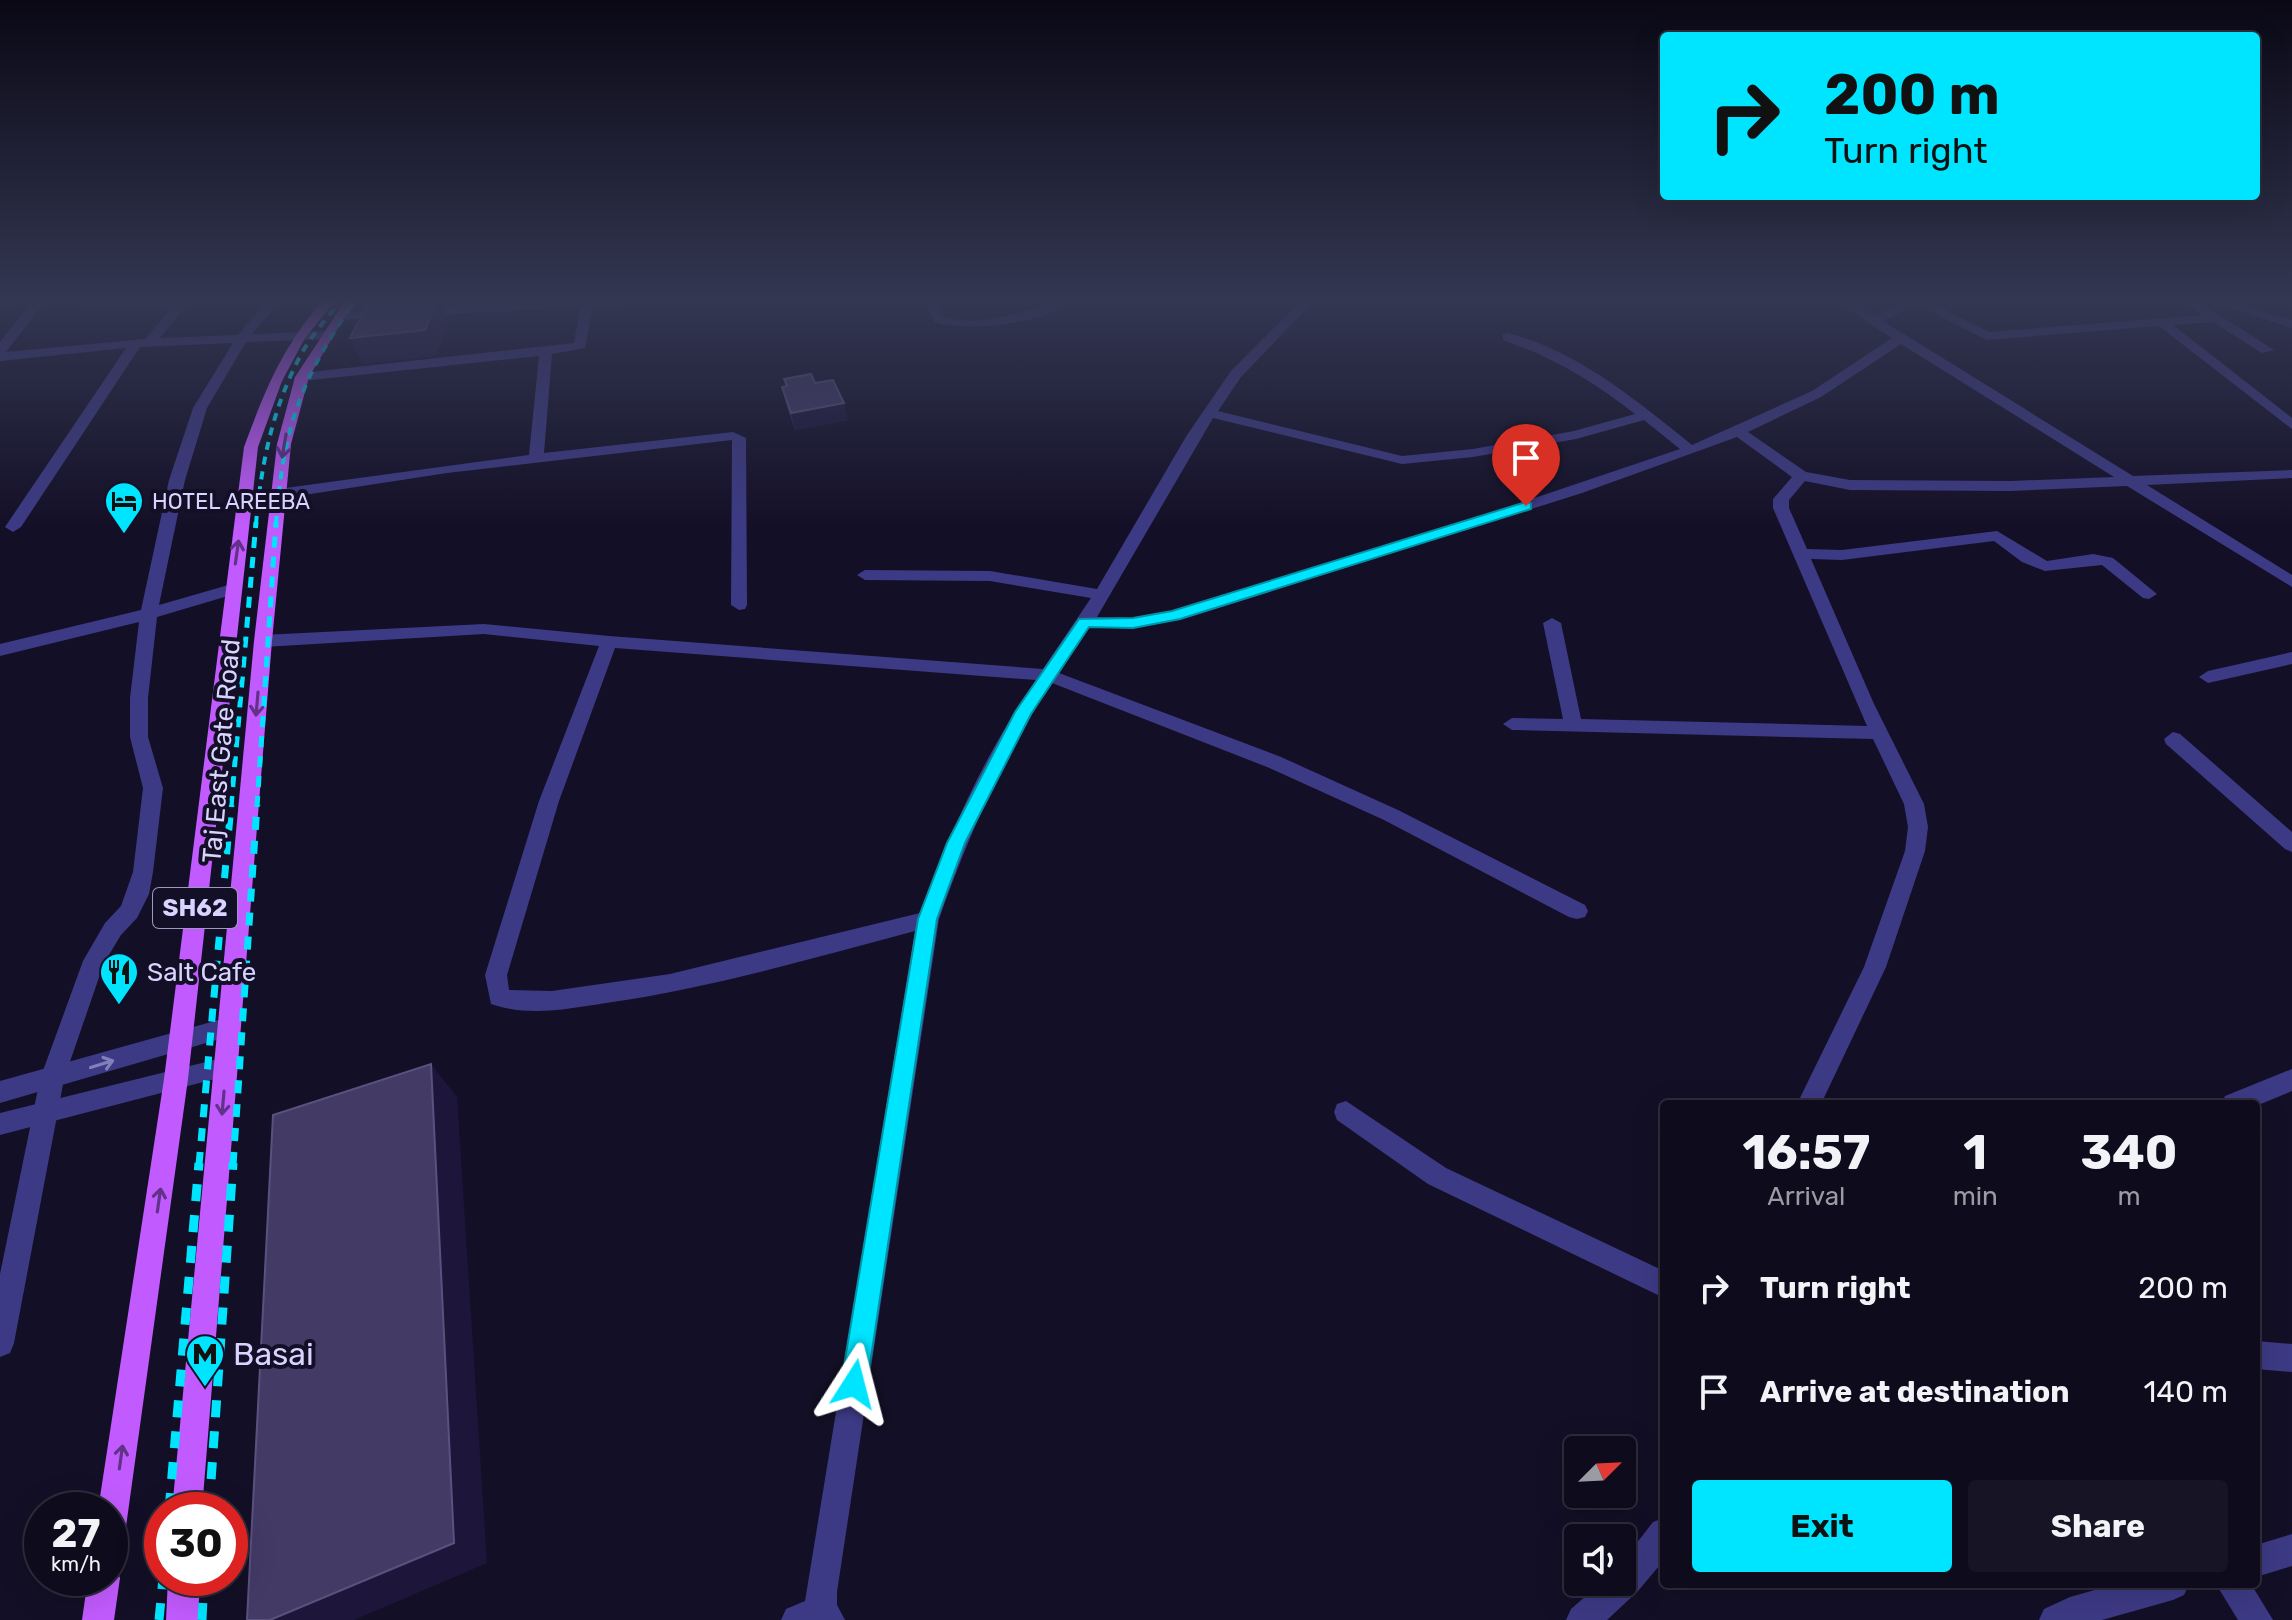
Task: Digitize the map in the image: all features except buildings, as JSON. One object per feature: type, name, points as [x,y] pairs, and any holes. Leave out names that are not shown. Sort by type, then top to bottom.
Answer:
[{"type":"main road","name":"SH62","points":[[116,1492],[176,1079],[251,447],[277,377]]},
{"type":"main road","name":"Taj East Gate Road","points":[[189,1492],[263,641],[284,444],[302,377]]},
{"type":"main road","points":[[98,1620],[101,1596]]},
{"type":"main road","points":[[182,1620],[183,1596]]},
{"type":"street","points":[[13,527],[118,377]]},
{"type":"street","points":[[0,1343],[52,1079],[94,961],[113,929],[134,903],[143,872],[153,788],[139,737],[139,698],[149,614],[177,480],[200,408],[219,377]]},
{"type":"street","points":[[536,458],[544,377]]},
{"type":"street","points":[[816,1617],[928,919],[956,843],[1023,712],[1085,622],[1209,413],[1234,377]]},
{"type":"street","points":[[1595,377],[1690,450]]},
{"type":"street","points":[[1085,622],[1133,623],[1174,616],[1422,541],[1690,450],[1786,409],[1849,377]]},
{"type":"street","points":[[1966,377],[2292,579]]},
{"type":"street","points":[[2231,377],[2292,425]]},
{"type":"street","points":[[1209,413],[1402,460],[1473,453],[1576,435],[1646,415]]},
{"type":"street","points":[[1736,430],[1801,476],[1850,485],[2011,486],[2292,474]]},
{"type":"street","points":[[278,494],[536,458],[727,436],[739,438],[739,605]]},
{"type":"street","points":[[1801,476],[1781,499],[1781,508],[1879,733],[1914,804],[1918,827],[1915,851],[1875,967],[1811,1100]]},
{"type":"street","points":[[1800,554],[1842,555],[1997,536],[2028,559],[2045,566],[2093,559],[2107,561],[2149,594]]},
{"type":"street","points":[[865,575],[990,576],[1102,595]]},
{"type":"street","points":[[0,650],[149,614],[232,589]]},
{"type":"street","points":[[1552,623],[1573,724]]},
{"type":"street","points":[[263,641],[484,629],[609,642],[1047,675],[1274,762],[1391,815],[1577,911]]},
{"type":"street","points":[[609,642],[540,830],[496,975],[499,997],[513,1002],[564,999],[665,985],[928,919]]},
{"type":"street","points":[[2208,677],[2292,658]]},
{"type":"street","points":[[1512,724],[1879,733]]},
{"type":"street","points":[[2173,739],[2292,844]]},
{"type":"street","points":[[0,1092],[229,1027]]},
{"type":"street","points":[[0,1124],[226,1067]]},
{"type":"street","points":[[2244,1100],[2292,1080]]},
{"type":"street","points":[[1346,1112],[1437,1176],[1660,1283]]},
{"type":"street","points":[[2260,1355],[2292,1358]]},
{"type":"street","points":[[1582,1620],[1615,1594],[1660,1539]]},
{"type":"street","points":[[2260,1560],[2292,1550]]},
{"type":"street","points":[[2055,1620],[2159,1588]]},
{"type":"street","points":[[2235,1588],[2257,1620]]},
{"type":"railway","points":[[256,524],[270,435],[291,377]]},
{"type":"railway","points":[[276,524],[290,432],[310,377]]},
{"type":"railway","points":[[231,807],[256,522]]},
{"type":"railway","points":[[257,807],[276,522]]},
{"type":"railway","points":[[199,1165],[231,805]]},
{"type":"railway","points":[[233,1165],[257,805]]},
{"type":"railway","points":[[171,1492],[199,1163]]},
{"type":"railway","points":[[210,1492],[233,1163]]},
{"type":"railway","points":[[159,1620],[161,1596]]},
{"type":"railway","points":[[202,1620],[203,1596]]},
{"type":"place","name":"HOTEL AREEBA","points":[[124,535]]},
{"type":"place","name":"Salt Cafe","points":[[119,1006]]},
{"type":"place","name":"Basai","points":[[205,1388]]},
{"type":"route","points":[[854,1384],[928,919],[956,843],[1023,712],[1085,622],[1133,623],[1174,616],[1397,549],[1526,506]]}]
